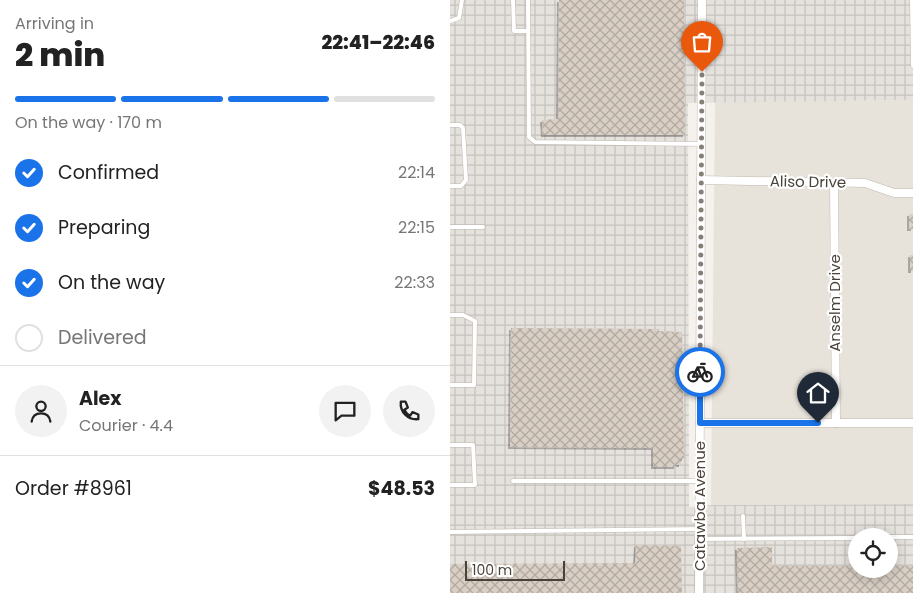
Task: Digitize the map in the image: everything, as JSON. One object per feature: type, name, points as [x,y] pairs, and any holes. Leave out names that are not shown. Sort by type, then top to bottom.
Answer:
[{"type":"street","name":"Catawba Avenue","points":[[699,593],[702,0]]},
{"type":"street","name":"Aliso Drive","points":[[701,180],[865,183],[894,193],[913,193]]},
{"type":"street","name":"Anselm Drive","points":[[834,182],[836,423]]},
{"type":"street","points":[[700,423],[913,423]]},
{"type":"lane","points":[[450,21],[459,18],[462,0]]},
{"type":"lane","points":[[513,0],[514,31],[528,31]]},
{"type":"lane","points":[[528,0],[529,137],[535,142],[701,144]]},
{"type":"lane","points":[[912,0],[913,66]]},
{"type":"lane","points":[[450,125],[460,125],[464,128],[466,180],[461,186],[450,186]]},
{"type":"lane","points":[[450,227],[483,227]]},
{"type":"lane","points":[[450,315],[463,315],[475,321],[474,386],[450,385]]},
{"type":"lane","points":[[450,445],[473,445],[475,485],[450,485]]},
{"type":"lane","points":[[513,481],[700,480]]},
{"type":"lane","points":[[743,516],[744,538]]},
{"type":"lane","points":[[450,532],[700,529]]},
{"type":"lane","points":[[898,537],[913,537]]},
{"type":"lane","points":[[700,539],[848,538]]},
{"type":"shaded area","points":[[450,0],[913,0],[913,100],[688,103],[689,507],[711,505],[913,504],[913,593],[450,593]]},
{"type":"shaded area","points":[[913,100],[913,504],[711,505],[715,102]]},
{"type":"building","points":[[559,0],[684,0],[685,135],[543,135],[542,120],[558,119]]},
{"type":"building","points":[[909,214],[913,214],[913,229],[909,229]]},
{"type":"building","points":[[910,255],[913,255],[913,271],[910,271]]},
{"type":"building","points":[[511,328],[659,329],[659,331],[682,332],[684,459],[681,459],[681,465],[676,465],[676,467],[653,467],[653,448],[510,447]]},
{"type":"building","points":[[636,545],[681,546],[682,593],[450,593],[450,564],[635,563]]},
{"type":"building","points":[[772,547],[772,566],[848,566],[848,578],[898,578],[898,566],[913,566],[913,593],[738,593],[737,548]]},
{"type":"way so far","points":[[700,372],[702,72]]},
{"type":"route","points":[[700,372],[700,423],[818,423]]}]
